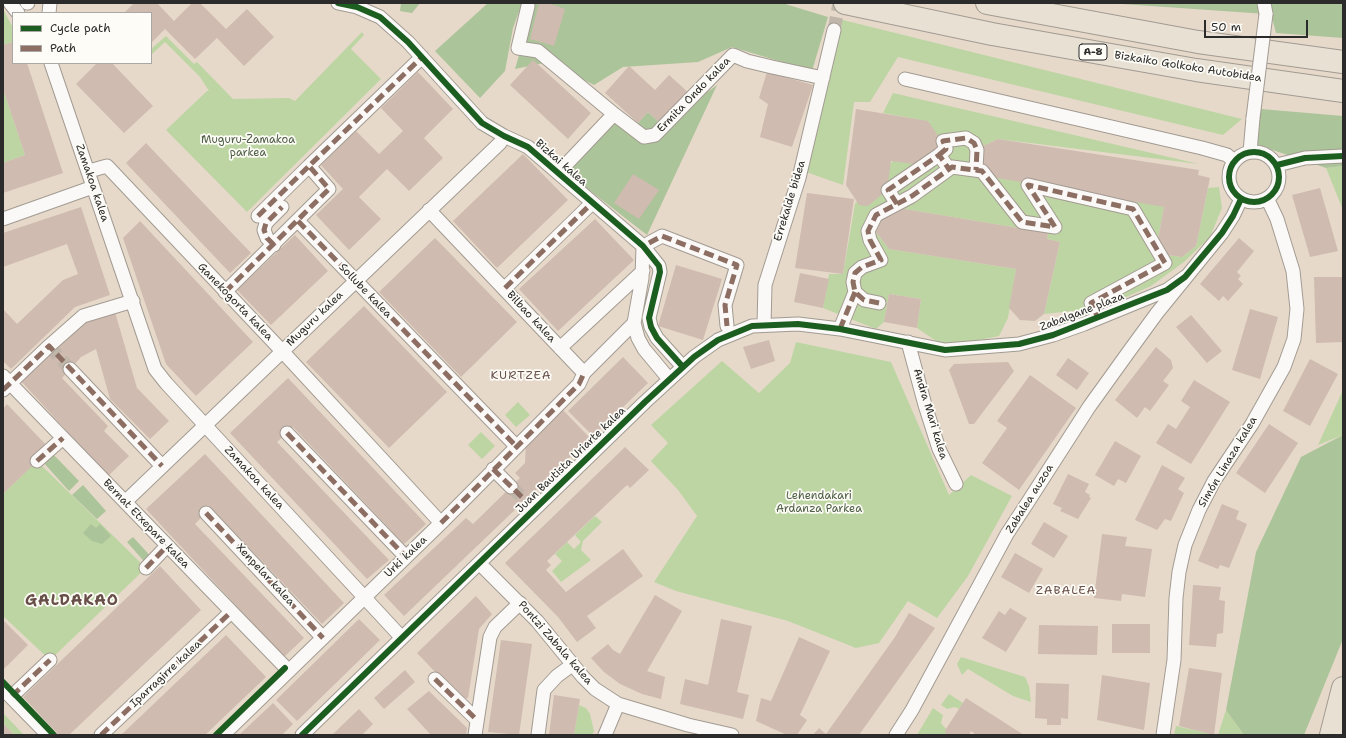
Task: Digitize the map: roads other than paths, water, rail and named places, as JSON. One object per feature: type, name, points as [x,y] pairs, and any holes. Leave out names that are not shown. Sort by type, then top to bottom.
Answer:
[{"type":"highway","name":"Bizkaiko Golkoko Autobidea","points":[[845,3],[1015,38],[1196,70],[1343,91]]},
{"type":"highway","points":[[987,3],[1198,42],[1343,62]]},
{"type":"highway","points":[[1331,735],[1343,688]]},
{"type":"street","points":[[10,3],[17,12]]},
{"type":"street","name":"Bizkai kalea","points":[[338,3],[357,7],[380,17],[422,57],[482,123],[504,136],[528,146],[592,202],[646,245],[659,266],[660,272],[649,318],[651,327],[657,338],[683,367]]},
{"type":"street","name":"Ermita Ondo kalea","points":[[528,6],[518,48],[538,51],[644,137],[655,135],[733,55],[772,67],[823,78]]},
{"type":"street","points":[[1250,152],[1265,9]]},
{"type":"street","name":"Errekalde bidea","points":[[764,325],[765,285],[799,178],[834,30]]},
{"type":"street","points":[[258,216],[422,57]]},
{"type":"street","name":"Zamakoa kalea","points":[[51,64],[89,171],[93,187],[155,369],[166,383],[402,638]]},
{"type":"street","points":[[905,79],[1202,148],[1227,155],[1234,161]]},
{"type":"street","points":[[558,173],[614,114]]},
{"type":"street","name":"Muguru kalea","points":[[125,502],[500,143],[504,136]]},
{"type":"street","points":[[840,329],[855,292],[853,282],[855,273],[862,267],[881,260],[870,240],[868,231],[876,215],[897,204],[912,196],[952,167],[976,170],[977,150],[974,143],[966,138],[943,141],[946,149],[888,190],[897,204]]},
{"type":"street","points":[[1250,152],[1265,154],[1277,165],[1279,180],[1277,187],[1267,198],[1254,202],[1241,199],[1234,193],[1230,186],[1228,177],[1234,161],[1238,157],[1250,152]]},
{"type":"street","points":[[939,155],[948,169]]},
{"type":"street","points":[[1277,165],[1305,158],[1343,156]]},
{"type":"street","name":"Ganekogorta kalea","points":[[89,171],[107,166],[282,351],[441,523]]},
{"type":"street","points":[[225,292],[298,221],[329,188],[308,166]]},
{"type":"street","name":"Zabalgane plaza","points":[[976,170],[982,171],[1022,222],[1055,227],[1028,185],[1133,209],[1166,263],[1091,303],[1098,318]]},
{"type":"street","points":[[3,219],[93,187]]},
{"type":"street","name":"Simón Linaza kalea","points":[[1163,735],[1174,667],[1176,598],[1179,572],[1185,545],[1199,510],[1214,481],[1252,424],[1284,368],[1294,339],[1297,309],[1293,272],[1277,219],[1267,198]]},
{"type":"street","points":[[1185,277],[1222,233],[1233,216],[1241,199]]},
{"type":"street","points":[[504,288],[592,202]]},
{"type":"street","points":[[274,245],[267,238],[264,230],[266,223],[282,207]]},
{"type":"street","name":"Bilbao kalea","points":[[429,210],[584,373]]},
{"type":"street","name":"Sollube kalea","points":[[298,221],[516,446]]},
{"type":"street","points":[[669,379],[644,349],[638,338],[634,323],[646,245],[662,236],[737,265],[725,305],[727,326]]},
{"type":"street","points":[[560,348],[643,271]]},
{"type":"street","name":"Zabalgane plaza","points":[[908,342],[945,350],[1019,344],[1054,335],[1098,318],[1167,290],[1185,277]]},
{"type":"street","name":"Zabalea auzoa","points":[[896,735],[912,710],[1007,534],[1094,401],[1157,313],[1185,277]]},
{"type":"street","points":[[855,292],[864,300],[879,303]]},
{"type":"street","points":[[5,383],[83,316],[133,301]]},
{"type":"street","points":[[584,373],[634,323]]},
{"type":"street","name":"Juan Bautista Uriarte kalea","points":[[302,735],[669,379],[718,340],[752,326],[798,324],[840,329],[908,342]]},
{"type":"street","name":"Andra Mari kalea","points":[[908,342],[925,405],[939,449],[956,484]]},
{"type":"street","points":[[70,369],[162,466]]},
{"type":"street","name":"Urki kalea","points":[[223,735],[441,523],[579,384],[584,373]]},
{"type":"street","name":"Bernat Etxepare kalea","points":[[5,383],[63,438],[289,672]]},
{"type":"street","points":[[287,433],[406,557]]},
{"type":"street","points":[[36,461],[63,438]]},
{"type":"street","points":[[493,469],[512,487]]},
{"type":"street","name":"Xenpelar kalea","points":[[206,513],[323,638]]},
{"type":"street","points":[[146,568],[167,546]]},
{"type":"street","name":"Pontzi Zabala kalea","points":[[479,563],[520,603],[595,689],[618,704],[686,730],[732,735]]},
{"type":"street","points":[[475,735],[490,637],[495,627],[520,603]]},
{"type":"street","name":"Iparragirre kalea","points":[[101,735],[231,612]]},
{"type":"street","points":[[48,735],[7,693],[50,660]]},
{"type":"street","points":[[538,735],[544,690],[557,676],[572,664]]},
{"type":"street","points":[[436,679],[477,720]]},
{"type":"street","points":[[605,735],[618,704]]},
{"type":"tunnel","points":[[834,30],[839,3]]},
{"type":"tunnel","points":[[49,346],[70,369]]},
{"type":"tunnel","points":[[511,487],[525,500]]},
{"type":"district","name":"KURTZEA","points":[[521,376]]},
{"type":"district","name":"ZABALEA","points":[[1066,591]]},
{"type":"district","name":"GALDAKAO","points":[[72,601]]},
{"type":"park label","name":"Muguru-Zamakoa parkea","points":[[248,146]]},
{"type":"park label","name":"Lehendakari Ardanza Parkea","points":[[819,502]]}]
